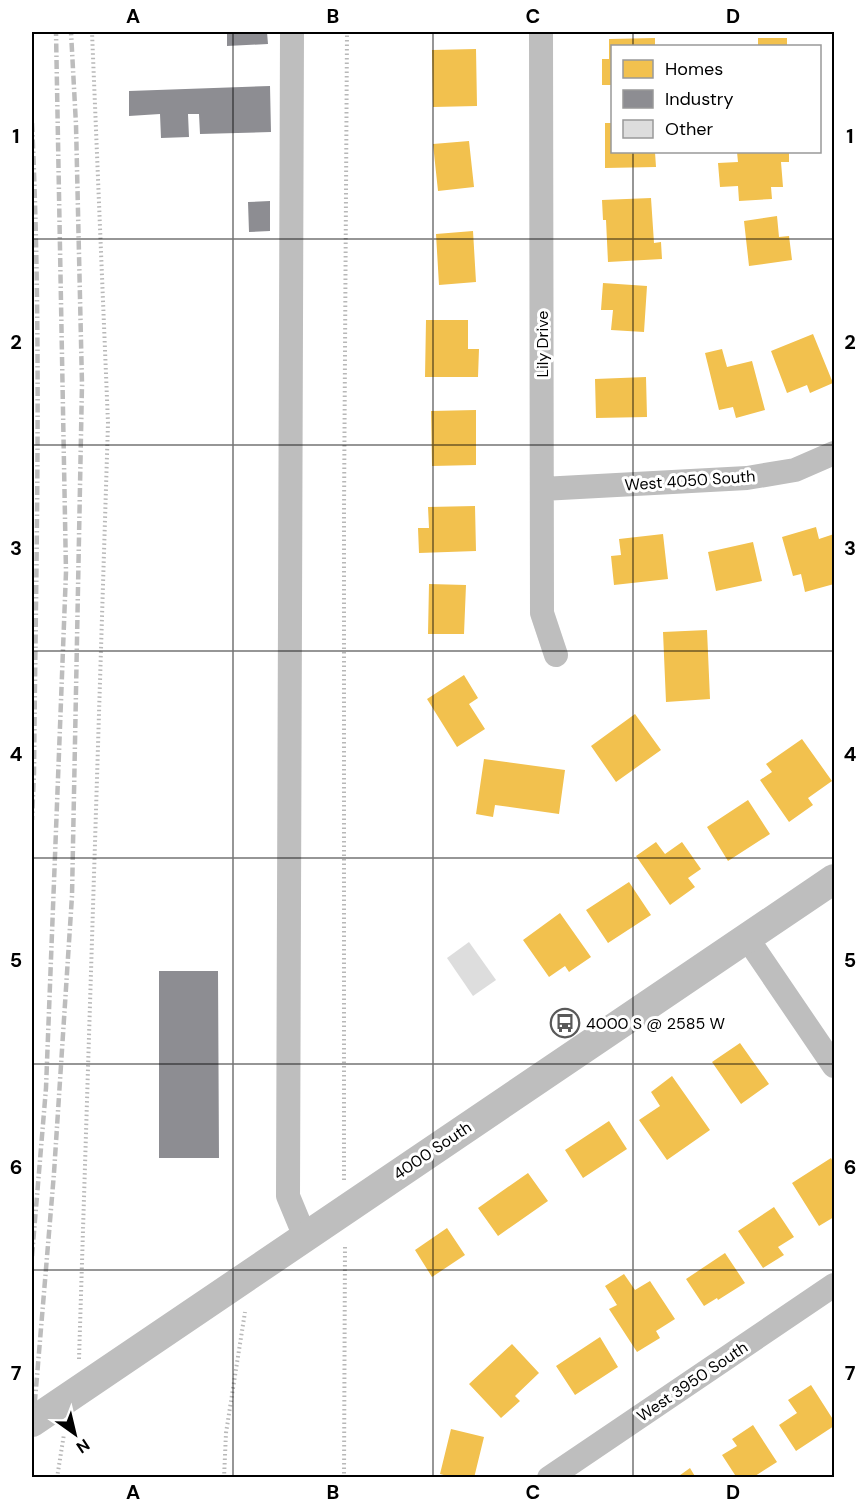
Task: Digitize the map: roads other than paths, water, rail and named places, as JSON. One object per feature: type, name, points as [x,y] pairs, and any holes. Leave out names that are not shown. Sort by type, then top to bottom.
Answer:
[{"type":"street","points":[[292,32],[288,1196],[305,1237]]},
{"type":"street","name":"Lily Drive","points":[[541,32],[542,613],[556,655]]},
{"type":"street","name":"West 4050 South","points":[[542,489],[747,478],[795,470],[834,453]]},
{"type":"street","name":"4000 South","points":[[32,1422],[834,879]]},
{"type":"street","points":[[747,938],[834,1066]]},
{"type":"street","name":"West 3950 South","points":[[549,1478],[834,1285]]},
{"type":"railway","points":[[32,1256],[46,1088],[66,572],[56,32]]},
{"type":"railway","points":[[32,1436],[54,1173],[72,896],[82,384],[76,125],[71,32]]},
{"type":"railway","points":[[32,123],[38,367],[32,820]]},
{"type":"place","name":"4000 S @ 2585 W","points":[[565,1023]]}]
